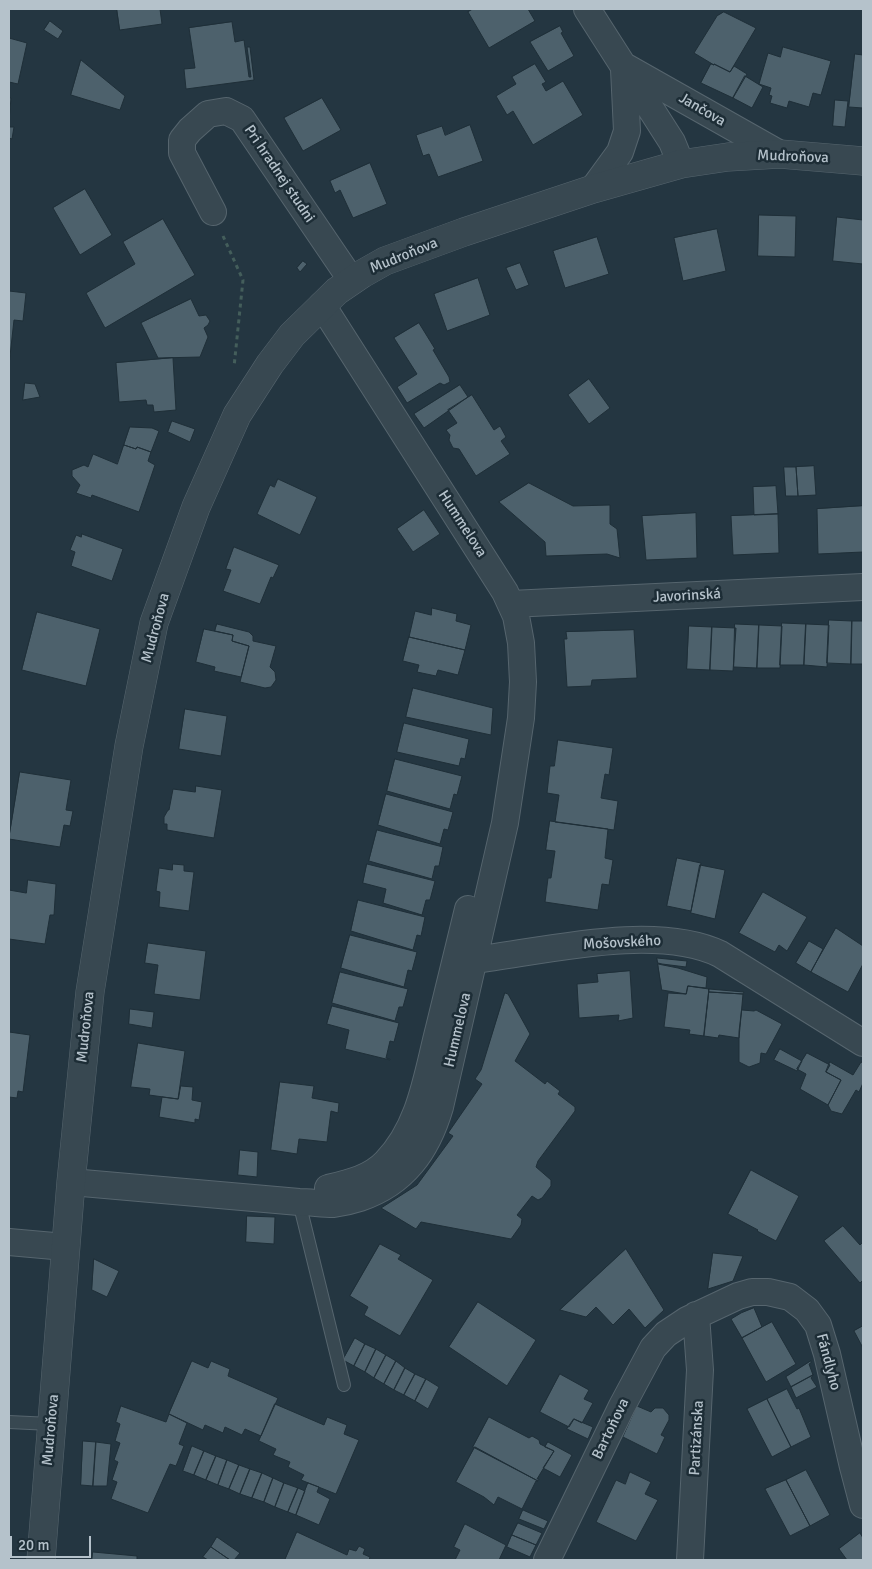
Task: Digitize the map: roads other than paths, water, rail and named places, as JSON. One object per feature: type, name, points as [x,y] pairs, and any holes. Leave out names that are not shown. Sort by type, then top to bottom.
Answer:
[{"type":"street","name":"Jančova","points":[[587,9],[672,142],[681,164]]},
{"type":"street","name":"Jančova","points":[[623,66],[780,154]]},
{"type":"street","name":"Jančova","points":[[593,189],[620,152],[627,131],[623,66]]},
{"type":"street","name":"Pri hradnej studni","points":[[213,212],[182,153],[182,140],[208,114],[226,111],[242,119],[352,281]]},
{"type":"street","name":"Mudroňova","points":[[42,1560],[65,1247],[90,992],[129,746],[154,623],[196,507],[237,415],[281,349],[322,305],[373,267],[396,257],[593,189],[681,164],[728,157],[780,154],[863,161]]},
{"type":"street","name":"Hummelova","points":[[71,1182],[335,1204],[371,1194],[393,1182],[416,1160],[440,1107],[506,823],[521,718],[524,682],[521,643],[516,616],[500,582],[322,305]]},
{"type":"street","name":"Javorinská","points":[[511,604],[863,587]]},
{"type":"street","name":"Hummelova","points":[[299,1202],[322,1190],[356,1181],[374,1171],[386,1162],[397,1149],[412,1124],[423,1094],[491,816],[513,768]]},
{"type":"street","name":"Mošovského","points":[[475,960],[580,944],[663,940],[696,945],[720,954],[863,1043]]},
{"type":"street","points":[[9,1242],[65,1247]]},
{"type":"street","name":"Fándlyho","points":[[696,1315],[745,1294],[761,1292],[790,1297],[807,1310],[818,1325],[823,1338],[863,1504]]},
{"type":"street","name":"Bartoňova","points":[[546,1560],[649,1353],[666,1334],[696,1315]]},
{"type":"street","name":"Partizánska","points":[[690,1560],[700,1370],[696,1315]]},
{"type":"lane","points":[[299,1202],[344,1385]]},
{"type":"lane","points":[[9,1422],[51,1424]]}]
